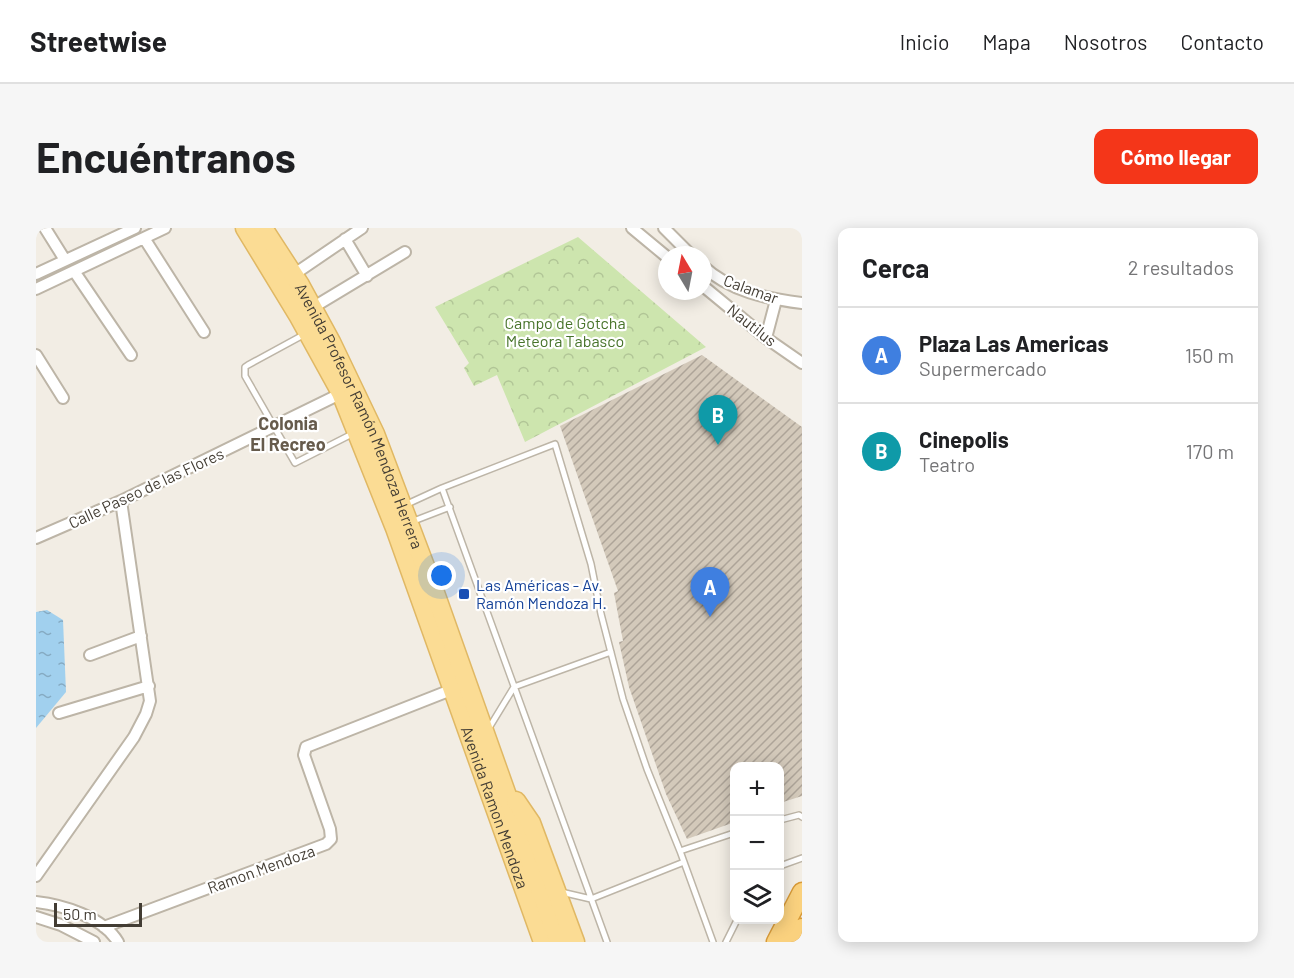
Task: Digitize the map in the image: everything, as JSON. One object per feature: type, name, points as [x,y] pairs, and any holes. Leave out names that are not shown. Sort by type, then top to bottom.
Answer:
[{"type":"highway","points":[[776,942],[802,892]]},
{"type":"highway","points":[[794,942],[802,928]]},
{"type":"main road","name":"Avenida Profesor Ramón Mendoza Herrera","points":[[245,228],[308,332],[375,434],[399,517],[456,682],[485,734],[502,780]]},
{"type":"main road","name":"Avenida Profesor Ramón Mendoza Herrera","points":[[269,230],[312,308],[347,390],[356,432],[399,517]]},
{"type":"main road","name":"Avenida Ramon Mendoza","points":[[456,682],[543,942]]},
{"type":"main road","points":[[502,780],[531,823],[575,942]]},
{"type":"main road","points":[[502,780],[559,942]]},
{"type":"street","points":[[45,228],[61,262]]},
{"type":"street","points":[[36,273],[135,228]]},
{"type":"street","points":[[40,287],[165,228]]},
{"type":"street","points":[[293,275],[362,228]]},
{"type":"street","points":[[632,228],[658,250]]},
{"type":"street","points":[[664,228],[682,246]]},
{"type":"street","points":[[119,235],[117,244],[125,247]]},
{"type":"street","points":[[144,238],[204,332]]},
{"type":"street","points":[[345,239],[367,276]]},
{"type":"street","points":[[102,243],[110,247],[108,255]]},
{"type":"street","points":[[312,308],[405,252]]},
{"type":"street","points":[[61,262],[54,269],[55,274],[63,276]]},
{"type":"street","points":[[74,271],[131,356]]},
{"type":"street","points":[[36,273],[44,277],[40,287]]},
{"type":"street","name":"Calamar","points":[[712,274],[776,300],[802,303]]},
{"type":"street","name":"Nautilus","points":[[712,293],[766,338],[802,363]]},
{"type":"street","points":[[766,338],[776,300]]},
{"type":"street","points":[[36,356],[63,398]]},
{"type":"street","name":"Calle Paseo de las Flores","points":[[36,538],[121,501],[347,390]]},
{"type":"street","points":[[36,876],[134,737],[148,707],[149,686],[121,501]]},
{"type":"street","points":[[90,655],[141,636]]},
{"type":"street","name":"Ramon Mendoza","points":[[104,927],[326,844],[331,839],[330,830],[304,755],[306,747],[456,682]]},
{"type":"street","points":[[59,713],[149,686]]},
{"type":"street","points":[[36,903],[56,905],[104,927],[118,942]]},
{"type":"street","points":[[36,917],[61,925],[94,942]]},
{"type":"lane","points":[[308,332],[245,367],[244,376],[296,463],[356,432]]},
{"type":"lane","points":[[399,517],[442,488],[555,444],[591,564],[627,712],[713,942]]},
{"type":"lane","points":[[442,488],[607,942]]},
{"type":"lane","points":[[399,517],[450,507]]},
{"type":"lane","points":[[485,734],[514,687],[611,652]]},
{"type":"lane","points":[[784,819],[799,815],[802,817]]},
{"type":"lane","points":[[680,851],[730,835]]},
{"type":"lane","points":[[784,865],[802,858]]},
{"type":"lane","points":[[556,891],[591,899],[684,862]]},
{"type":"lane","points":[[726,942],[735,924]]},
{"type":"green space","name":"Campo de Gotcha Meteora Tabasco","points":[[578,237],[706,347],[525,442],[497,375],[474,386],[464,368],[469,363],[435,307]]},
{"type":"water","points":[[47,610],[63,620],[66,692],[36,728],[36,612]]},
{"type":"building","points":[[702,355],[802,427],[802,796],[784,802],[784,762],[730,762],[730,824],[687,839],[666,794],[629,687],[619,642],[623,641],[614,593],[618,591],[560,426]]},
{"type":"place","name":"Cinepolis","points":[[718,445]]},
{"type":"place","name":"Las Américas - Av. Ramón Mendoza H.","points":[[464,594]]},
{"type":"place","name":"Plaza Las Americas","points":[[710,617]]},
{"type":"district","name":"Colonia El Recreo","points":[[288,434]]}]
